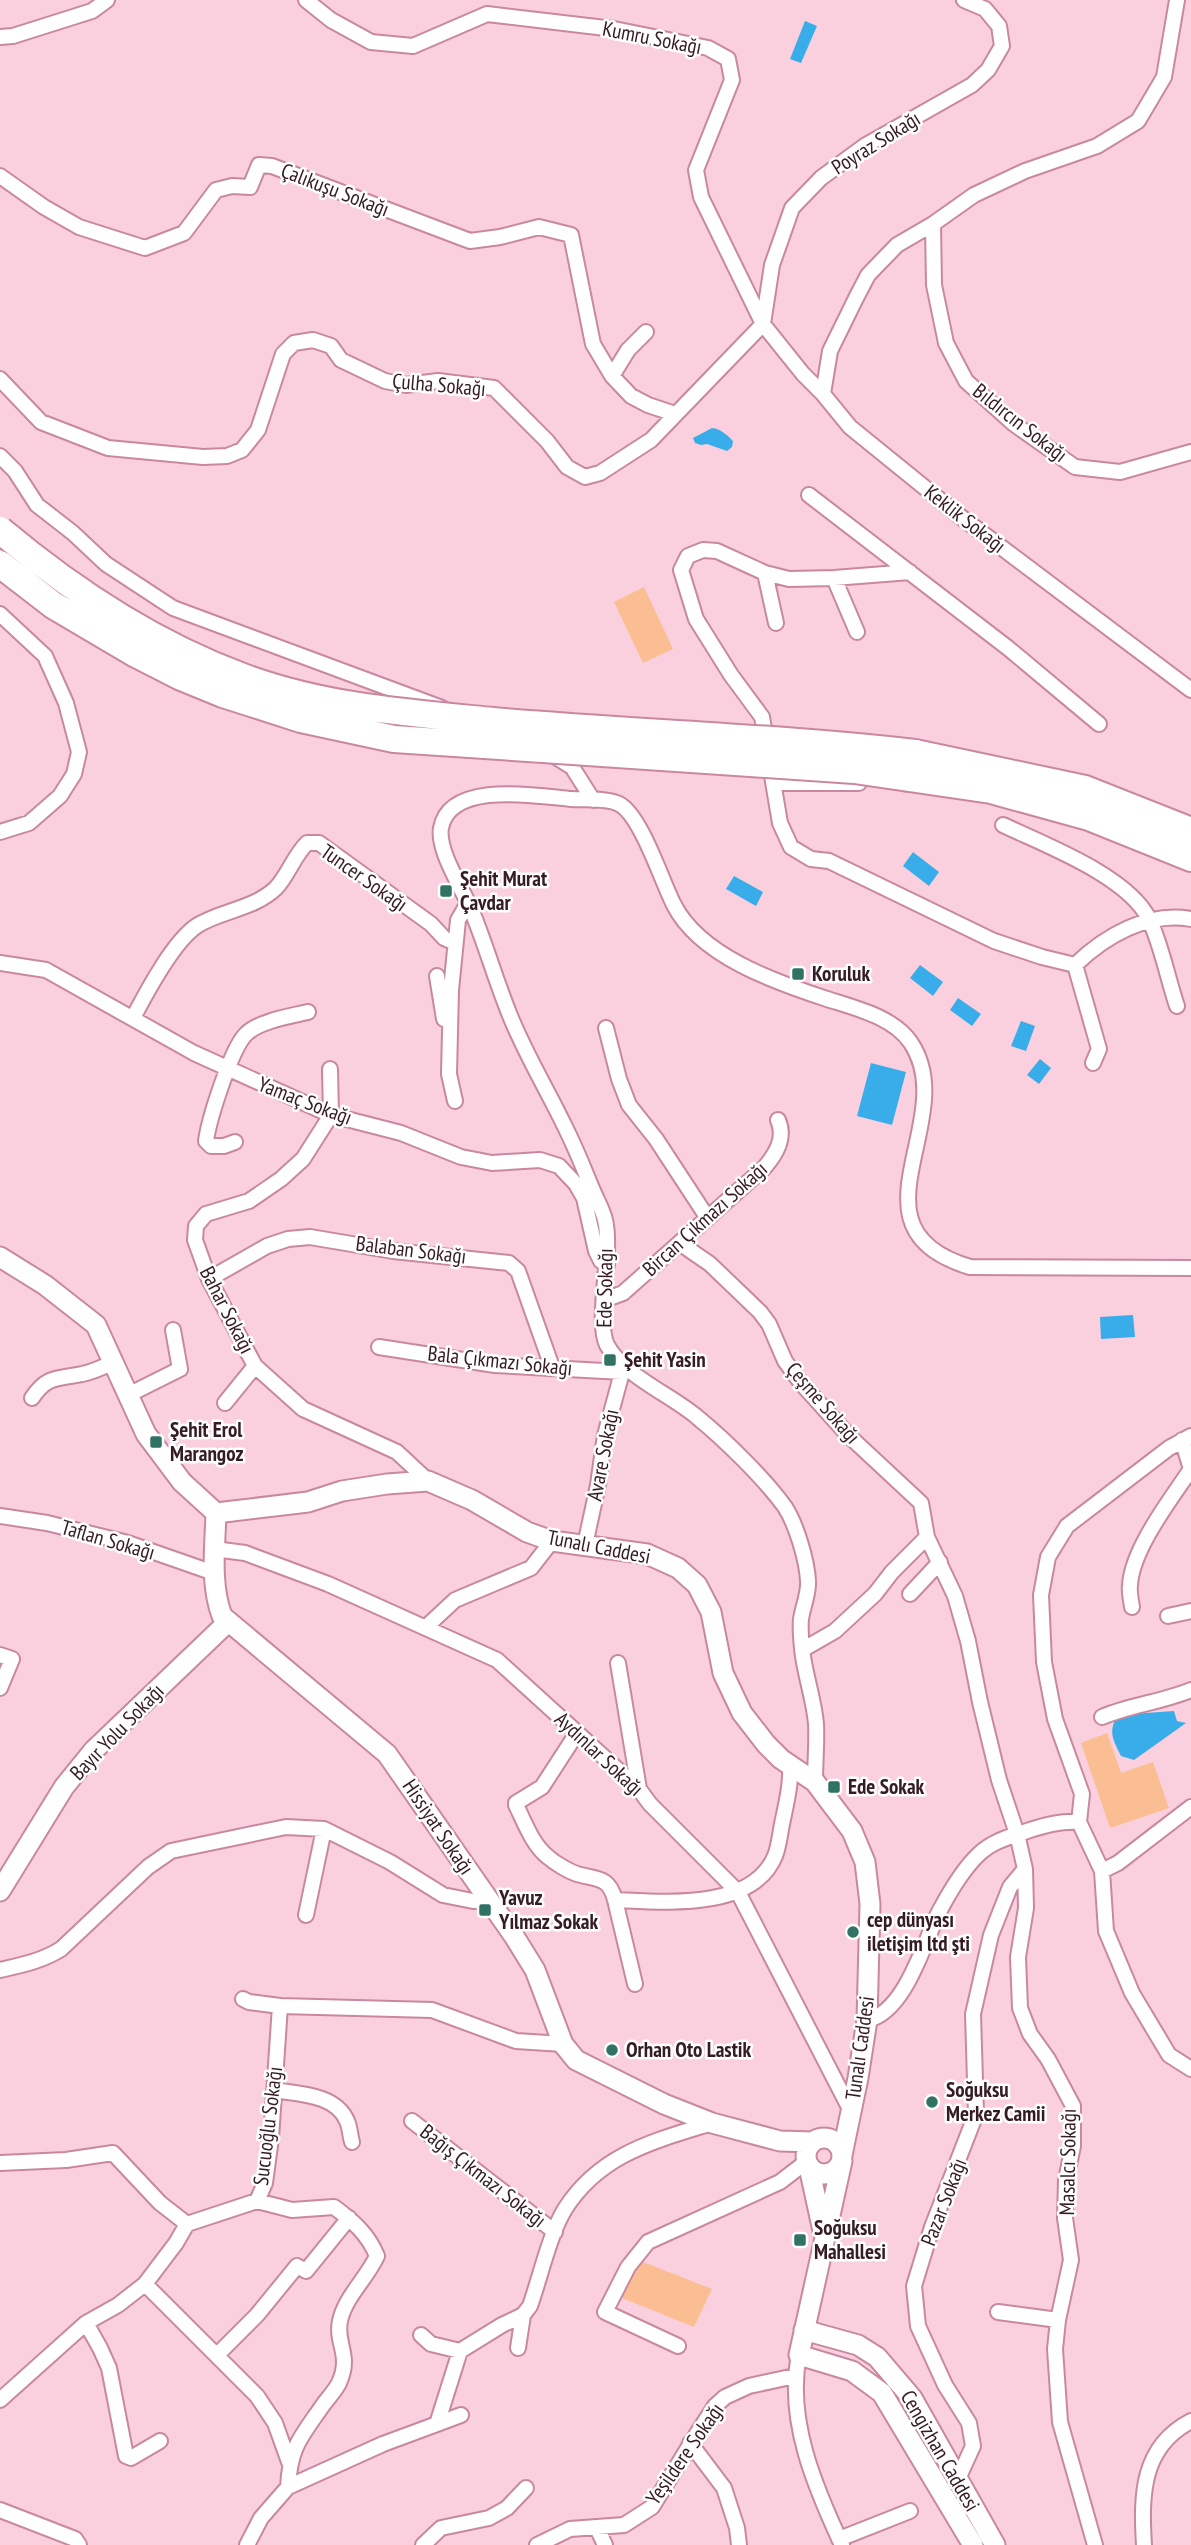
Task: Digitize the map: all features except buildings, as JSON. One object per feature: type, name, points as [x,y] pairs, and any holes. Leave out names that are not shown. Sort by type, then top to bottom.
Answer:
[{"type":"highway","points":[[0,530],[59,578],[99,606],[143,631],[185,653],[245,678],[317,698],[393,712],[856,746],[991,790],[1089,817],[1191,858]]},
{"type":"highway","points":[[0,564],[53,605],[136,654],[223,694],[301,719],[394,739],[854,771],[912,765],[1085,789],[1191,831]]},
{"type":"main road","points":[[0,1257],[45,1285],[96,1325],[146,1434],[182,1482],[216,1513]]},
{"type":"main road","name":"Tunalı Caddesi","points":[[216,1513],[308,1502],[342,1491],[387,1484],[428,1481],[472,1500],[527,1532],[552,1541],[647,1554],[678,1568],[697,1585],[711,1612],[723,1673],[730,1691],[765,1744],[789,1766],[815,1782],[852,1830],[865,1862],[869,1882],[867,2020],[842,2158],[799,2355]]},
{"type":"main road","name":"Hissiyat Sokağı","points":[[216,1513],[214,1573],[222,1616],[387,1754],[514,1936],[535,1970],[563,2044],[576,2060],[664,2104],[712,2123],[780,2141],[811,2153],[838,2145],[842,2158]]},
{"type":"main road","name":"Bayır Yolu Sokağı","points":[[0,1891],[64,1787],[93,1750],[228,1622]]},
{"type":"main road","name":"Tunalı Caddesi","points":[[811,2153],[851,2111]]},
{"type":"main road","points":[[811,2153],[818,2174],[835,2171],[842,2158]]},
{"type":"main road","points":[[811,2153],[824,2236]]},
{"type":"main road","name":"Cengizhan Caddesi","points":[[804,2330],[858,2345],[877,2357],[912,2398],[957,2482],[995,2545]]},
{"type":"main road","name":"Cengizhan Caddesi","points":[[799,2355],[852,2371],[882,2393],[973,2545]]},
{"type":"street","points":[[0,37],[13,36],[92,11],[107,0]]},
{"type":"street","name":"Kumru Sokağı","points":[[306,0],[331,20],[370,42],[413,46],[488,14],[614,29],[708,48],[728,59],[732,80],[696,170],[701,198],[763,324]]},
{"type":"street","name":"Poyraz Sokağı","points":[[763,324],[772,265],[792,208],[821,178],[866,145],[972,85],[988,70],[1002,46],[999,26],[985,9],[964,0]]},
{"type":"street","points":[[823,394],[830,351],[868,275],[897,245],[974,195],[1025,171],[1097,146],[1138,121],[1164,77],[1177,0]]},
{"type":"street","name":"Çalıkuşu Sokağı","points":[[0,176],[44,207],[79,227],[145,248],[184,233],[216,190],[232,186],[250,187],[260,165],[272,166],[470,241],[539,227],[571,235],[593,344],[612,376],[631,396],[675,414]]},
{"type":"street","name":"Bıldırcın Sokağı","points":[[933,224],[934,285],[946,343],[965,381],[1004,415],[1075,467],[1120,472],[1191,452]]},
{"type":"street","name":"Keklik Sokağı","points":[[763,324],[850,427],[961,517],[1191,690]]},
{"type":"street","name":"Çulha Sokağı","points":[[0,379],[41,422],[108,448],[203,457],[227,456],[242,450],[258,430],[283,354],[294,343],[313,340],[331,346],[341,360],[386,381],[406,385],[438,381],[494,388],[547,441],[566,467],[585,477],[600,473],[651,440],[763,324]]},
{"type":"street","points":[[612,376],[628,350],[646,332]]},
{"type":"street","points":[[0,456],[15,471],[37,505],[73,533],[106,564],[173,608],[529,740],[572,767],[593,800]]},
{"type":"street","points":[[809,495],[1008,648],[1099,724]]},
{"type":"street","points":[[910,572],[789,579],[765,573],[717,551],[703,550],[688,556],[681,570],[696,619],[731,675],[762,717],[780,823],[791,847],[811,859],[829,861],[994,942],[1075,965]]},
{"type":"street","points":[[765,573],[776,623]]},
{"type":"street","points":[[834,578],[857,632]]},
{"type":"street","points":[[0,614],[45,656],[66,704],[79,752],[74,774],[60,796],[29,823],[0,832]]},
{"type":"street","points":[[774,783],[859,783]]},
{"type":"street","name":"Ede Sokağı","points":[[815,1782],[816,1722],[802,1650],[801,1622],[808,1583],[800,1543],[787,1510],[752,1470],[697,1417],[623,1368],[609,1350],[603,1335],[607,1265],[605,1219],[566,1129],[513,1023],[468,903],[452,869],[440,834],[449,811],[481,796],[510,794],[618,803],[632,816],[649,845],[660,877],[680,916],[720,954],[764,975],[892,1024],[911,1041],[923,1069],[926,1097],[908,1181],[906,1209],[917,1233],[931,1249],[951,1262],[970,1267],[1191,1268]]},
{"type":"street","points":[[1003,825],[1114,882],[1138,902],[1150,920],[1177,1006]]},
{"type":"street","name":"Tuncer Sokağı","points":[[132,1018],[162,967],[195,927],[262,898],[277,887],[307,844],[319,844],[430,924],[444,938],[455,943]]},
{"type":"street","points":[[455,1101],[449,1074],[449,1044],[455,943],[457,920],[468,903]]},
{"type":"street","points":[[1075,965],[1093,948],[1133,926],[1150,920],[1180,917],[1191,919]]},
{"type":"street","name":"Yamaç Sokağı","points":[[0,963],[46,970],[194,1053],[331,1115],[401,1133],[461,1157],[492,1163],[540,1160],[559,1166],[584,1198],[596,1251],[601,1261],[607,1265]]},
{"type":"street","points":[[1075,965],[1099,1049],[1093,1063]]},
{"type":"street","points":[[437,976],[449,1044]]},
{"type":"street","points":[[235,1142],[224,1146],[211,1146],[206,1141],[213,1110],[231,1060],[247,1033],[274,1020],[308,1012]]},
{"type":"street","points":[[606,1028],[619,1079],[629,1105],[656,1139],[707,1217]]},
{"type":"street","points":[[330,1069],[331,1115]]},
{"type":"street","name":"Bahar Sokağı","points":[[331,1115],[303,1159],[281,1179],[249,1201],[206,1214],[196,1226],[195,1240],[209,1279],[255,1366],[303,1409],[397,1452],[428,1481]]},
{"type":"street","name":"Bircan Çıkmazı Sokağı","points":[[604,1300],[623,1293],[681,1244],[770,1161],[781,1136],[778,1120]]},
{"type":"street","name":"Balaban Sokağı","points":[[209,1279],[267,1246],[288,1239],[310,1237],[393,1251],[509,1263],[518,1271],[552,1367]]},
{"type":"street","name":"Çeşme Sokağı","points":[[681,1244],[710,1264],[760,1312],[769,1324],[785,1362],[801,1383],[848,1435],[920,1503],[928,1537],[955,1596],[968,1641],[999,1780],[1017,1834]]},
{"type":"street","points":[[128,1395],[180,1369],[173,1330]]},
{"type":"street","name":"Bala Çıkmazı Sokağı","points":[[379,1347],[495,1365],[623,1368]]},
{"type":"street","points":[[32,1398],[40,1386],[53,1378],[84,1374],[114,1362]]},
{"type":"street","points":[[225,1403],[255,1366]]},
{"type":"street","name":"Avare Sokağı","points":[[585,1545],[605,1435],[623,1368]]},
{"type":"street","points":[[1132,1606],[1130,1585],[1134,1566],[1154,1525],[1191,1469],[1187,1438],[1067,1526],[1048,1557],[1041,1595],[1044,1662],[1055,1719],[1082,1794],[1079,1822],[1102,1871],[1106,1931],[1132,1993],[1169,2055],[1191,2069]]},
{"type":"street","name":"Taflan Sokağı","points":[[0,1516],[47,1523],[128,1543],[214,1573]]},
{"type":"street","points":[[802,1650],[835,1631],[876,1594],[892,1572],[928,1537]]},
{"type":"street","points":[[426,1626],[455,1600],[531,1568],[552,1541]]},
{"type":"street","name":"Aydınlar Sokağı","points":[[214,1549],[245,1553],[328,1584],[374,1607],[426,1626],[497,1660],[639,1789],[650,1804],[738,1892],[851,2111]]},
{"type":"street","points":[[910,1594],[940,1562]]},
{"type":"street","points":[[1168,1616],[1191,1611]]},
{"type":"street","points":[[0,1655],[12,1659],[0,1688]]},
{"type":"street","points":[[618,1663],[639,1789]]},
{"type":"street","points":[[1102,1717],[1191,1690]]},
{"type":"street","points":[[577,1733],[542,1787],[516,1805],[534,1843],[549,1858],[575,1873],[599,1878],[612,1890],[635,1984]]},
{"type":"street","points":[[615,1900],[683,1902],[738,1892],[765,1872],[776,1855],[790,1785],[789,1766]]},
{"type":"street","points":[[1102,1871],[1118,1863],[1191,1807]]},
{"type":"street","points":[[867,2020],[885,2012],[905,1986],[918,1964],[939,1912],[972,1862],[994,1843],[1017,1834],[1048,1824],[1079,1822]]},
{"type":"street","points":[[0,1970],[39,1961],[61,1949],[148,1867],[171,1850],[286,1827],[324,1829],[390,1862],[443,1895],[488,1901]]},
{"type":"street","points":[[306,1915],[324,1829]]},
{"type":"street","points":[[1017,1834],[1025,1868]]},
{"type":"street","name":"Masalcı Sokağı","points":[[1025,1868],[1026,1908],[1018,1957],[1020,2008],[1030,2034],[1048,2059],[1073,2106],[1073,2146],[1066,2180],[1065,2218],[1071,2260],[1058,2320],[1055,2349],[1060,2422],[1095,2545]]},
{"type":"street","name":"Pazar Sokağı","points":[[957,2482],[973,2446],[968,2423],[945,2385],[918,2326],[914,2286],[932,2227],[976,2114],[973,2014],[991,1935],[1010,1886],[1025,1868]]},
{"type":"street","points":[[243,1999],[249,2003],[279,2006],[432,2010],[516,2041],[563,2044]]},
{"type":"street","name":"Sucuoğlu Sokağı","points":[[187,2224],[257,2201],[265,2183],[279,2006]]},
{"type":"street","points":[[274,2090],[313,2097],[333,2104],[347,2119],[352,2142]]},
{"type":"street","name":"Bağış Çıkmazı Sokağı","points":[[412,2121],[555,2232]]},
{"type":"street","points":[[437,2424],[460,2351],[523,2315],[530,2306],[564,2210],[579,2191],[614,2158],[647,2143],[712,2123]]},
{"type":"street","points":[[0,2162],[66,2161],[113,2153],[160,2203],[187,2224],[145,2284],[118,2305],[86,2323],[0,2400]]},
{"type":"street","points":[[678,2346],[605,2312],[628,2267],[648,2242],[780,2182],[811,2153]]},
{"type":"street","points":[[257,2201],[292,2210],[334,2207],[366,2235],[377,2256],[359,2288],[343,2308],[339,2325],[345,2361],[338,2384],[297,2443],[289,2462],[288,2487]]},
{"type":"street","points":[[217,2355],[257,2315],[296,2266],[306,2271],[349,2218]]},
{"type":"street","points":[[145,2284],[257,2396],[275,2423],[289,2462]]},
{"type":"street","points":[[998,2312],[1058,2320]]},
{"type":"street","points":[[518,2348],[523,2315]]},
{"type":"street","points":[[86,2323],[109,2368],[127,2456],[131,2458],[160,2441]]},
{"type":"street","points":[[421,2335],[431,2344],[460,2351]]},
{"type":"street","points":[[799,2355],[795,2376],[803,2450],[841,2542],[909,2511]]},
{"type":"street","name":"Yeşildere Sokağı","points":[[537,2545],[570,2529],[624,2525],[652,2507],[715,2406],[725,2397],[750,2386],[795,2376]]},
{"type":"street","points":[[247,2545],[261,2518],[288,2487],[383,2445],[461,2415]]},
{"type":"street","points":[[1144,2545],[1142,2494],[1153,2456],[1180,2427],[1191,2421]]},
{"type":"street","points":[[691,2443],[724,2488],[737,2528],[739,2545]]},
{"type":"street","points":[[424,2545],[441,2528],[489,2518],[507,2508],[526,2488]]},
{"type":"street","points":[[0,2510],[75,2539],[79,2545]]},
{"type":"street","points":[[597,2528],[605,2545]]},
{"type":"shaded area","points":[[644,587],[673,649],[643,663],[614,602]]},
{"type":"shaded area","points":[[1107,1733],[1121,1773],[1153,1762],[1169,1808],[1110,1828],[1081,1743]]},
{"type":"shaded area","points":[[638,2260],[712,2289],[694,2327],[622,2298]]},
{"type":"water","points":[[805,21],[817,26],[801,63],[790,59]]},
{"type":"water","points":[[712,428],[721,431],[733,441],[732,447],[727,451],[695,443],[693,438]]},
{"type":"water","points":[[913,852],[939,872],[929,886],[903,866]]},
{"type":"water","points":[[734,876],[763,892],[756,906],[726,889]]},
{"type":"water","points":[[920,965],[943,982],[933,996],[910,978]]},
{"type":"water","points":[[958,998],[981,1014],[972,1026],[950,1010]]},
{"type":"water","points":[[1021,1021],[1035,1026],[1026,1051],[1011,1046]]},
{"type":"water","points":[[1040,1059],[1051,1068],[1039,1084],[1027,1075]]},
{"type":"water","points":[[871,1063],[906,1072],[892,1125],[857,1116]]},
{"type":"water","points":[[1133,1315],[1135,1337],[1101,1339],[1100,1317]]},
{"type":"water","points":[[1174,1711],[1177,1721],[1186,1723],[1134,1760],[1121,1756],[1112,1733],[1116,1718],[1131,1714]]},
{"type":"place","name":"Şehit Murat Çavdar","points":[[446,891]]},
{"type":"place","name":"Koruluk","points":[[798,974]]},
{"type":"place","name":"Şehit Yasin","points":[[610,1360]]},
{"type":"place","name":"Şehit Erol Marangoz","points":[[156,1442]]},
{"type":"place","name":"Ede Sokak","points":[[834,1787]]},
{"type":"place","name":"Yavuz Yılmaz Sokak","points":[[485,1910]]},
{"type":"place","name":"cep dünyası iletişim ltd şti","points":[[853,1932]]},
{"type":"place","name":"Orhan Oto Lastik","points":[[612,2050]]},
{"type":"place","name":"Soğuksu Merkez Camii","points":[[932,2102]]},
{"type":"place","name":"Soğuksu Mahallesi","points":[[800,2240]]}]
